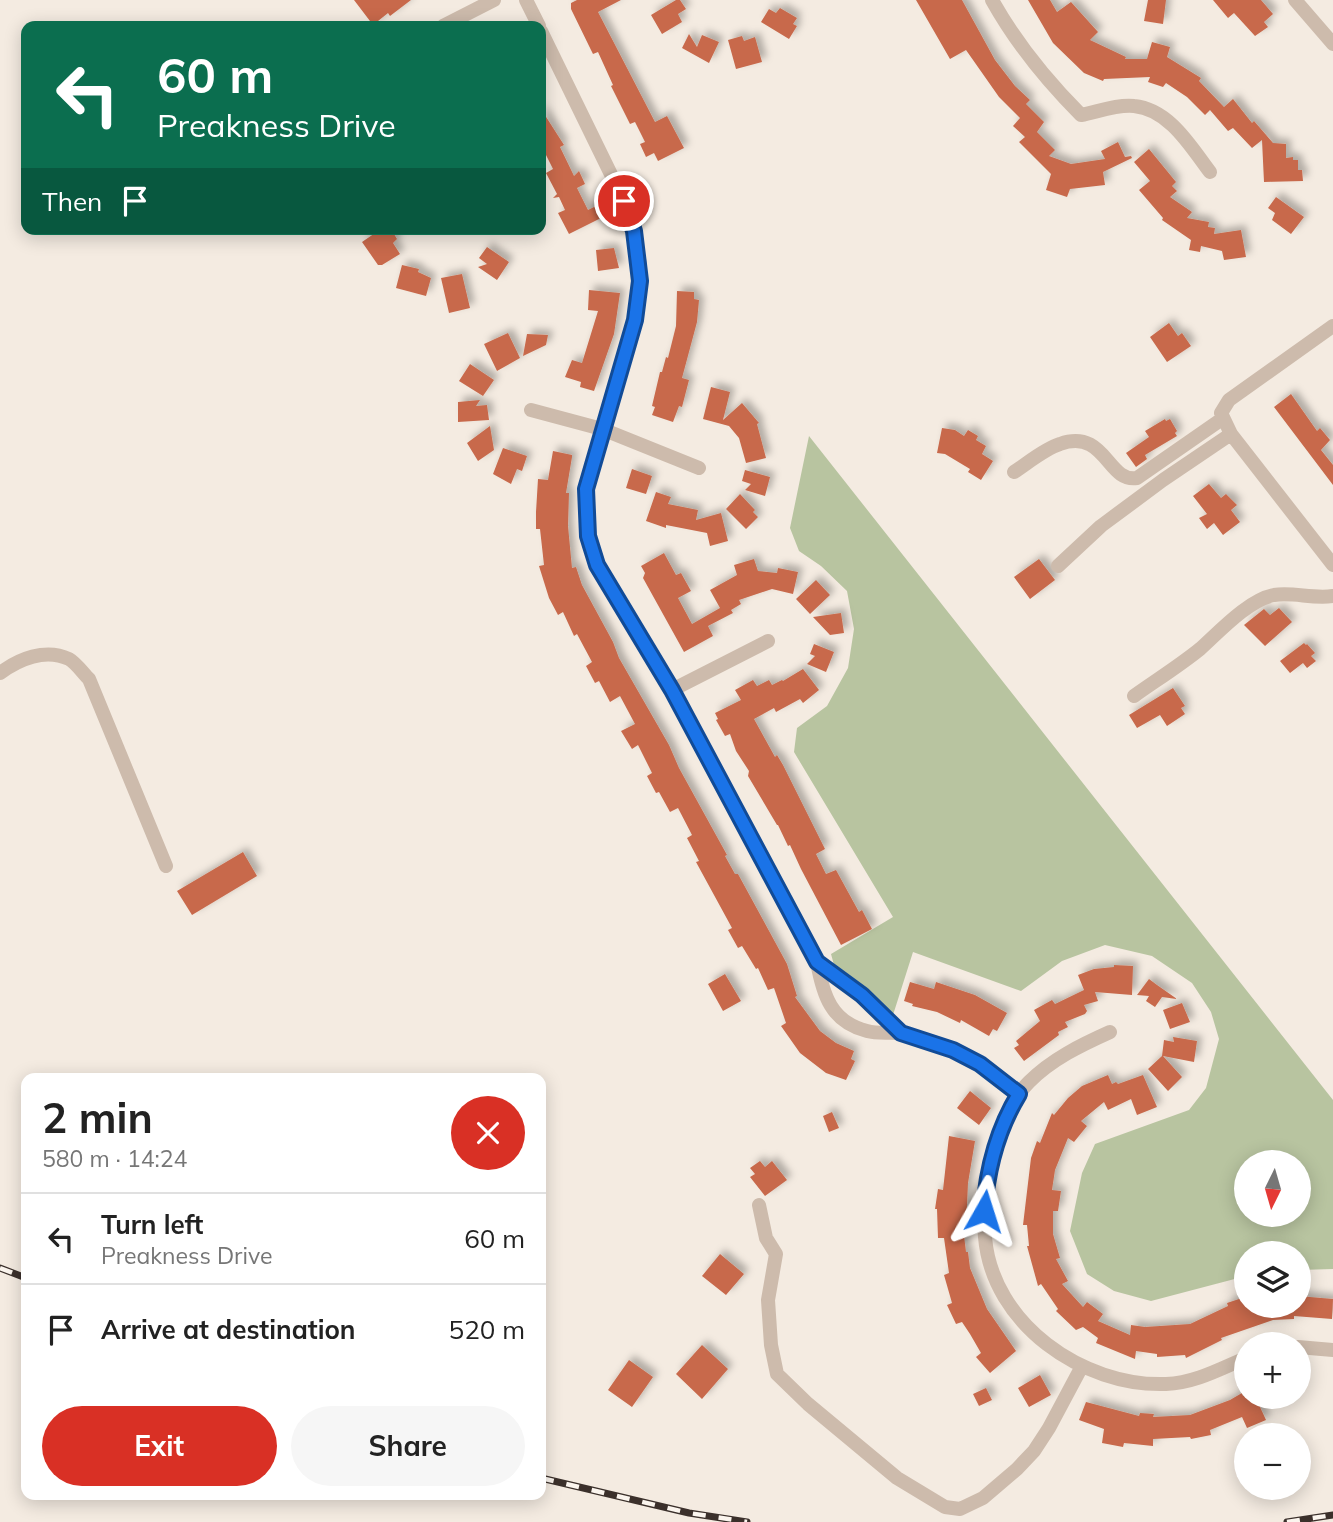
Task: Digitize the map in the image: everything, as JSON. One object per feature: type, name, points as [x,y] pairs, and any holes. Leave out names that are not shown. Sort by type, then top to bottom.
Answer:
[{"type":"street","points":[[453,21],[494,0]]},
{"type":"street","points":[[526,0],[536,21]]},
{"type":"street","points":[[992,0],[1026,54],[1081,115],[1132,105],[1148,109],[1176,128],[1210,172]]},
{"type":"street","points":[[1296,0],[1333,44]]},
{"type":"street","points":[[546,41],[624,201],[634,231],[640,265],[635,320],[586,489],[588,536],[597,565],[672,690],[817,962],[824,997],[833,1010],[849,1023],[868,1031],[901,1033],[953,1050],[980,1064],[1019,1094]]},
{"type":"street","points":[[1333,326],[1228,400],[1221,413],[1231,434],[1333,565]]},
{"type":"street","points":[[531,410],[602,429],[699,468]]},
{"type":"street","points":[[1014,472],[1059,444],[1075,441],[1090,444],[1103,453],[1120,476],[1138,478],[1222,419]]},
{"type":"street","points":[[1058,566],[1101,526],[1231,434]]},
{"type":"street","points":[[1134,696],[1198,650],[1225,625],[1261,599],[1275,595],[1310,598],[1333,596]]},
{"type":"street","points":[[672,690],[768,642]]},
{"type":"street","points":[[0,673],[14,663],[49,654],[70,660],[89,678],[166,866]]},
{"type":"street","points":[[817,962],[862,995],[901,1033]]},
{"type":"street","points":[[1110,1032],[1075,1048],[1051,1063],[1019,1094],[1002,1126],[988,1173],[984,1211],[985,1239],[995,1276],[1023,1320],[1052,1349],[1082,1367],[1125,1382],[1168,1384],[1200,1378],[1234,1363]]},
{"type":"street","points":[[760,1205],[766,1238],[776,1254],[768,1300],[771,1345],[777,1374],[807,1404],[897,1478],[945,1507],[960,1509],[983,1498],[1017,1469],[1034,1451],[1049,1428],[1082,1367]]},
{"type":"street","points":[[1311,1348],[1333,1350]]},
{"type":"green space","points":[[809,436],[1333,1100],[1333,1269],[1311,1270],[1311,1241],[1234,1241],[1234,1279],[1151,1301],[1114,1291],[1087,1274],[1070,1231],[1082,1173],[1095,1144],[1189,1110],[1206,1088],[1219,1039],[1211,1012],[1192,983],[1152,956],[1105,945],[1062,961],[1021,991],[913,952],[893,1015],[869,991],[834,965],[831,954],[893,917],[794,752],[797,728],[827,706],[848,668],[854,629],[847,591],[821,566],[799,551],[790,528]]},
{"type":"building","points":[[354,0],[411,0],[390,16],[388,13],[378,21],[370,21]]},
{"type":"building","points":[[577,0],[621,0],[598,12],[655,122],[667,116],[684,148],[658,161],[654,153],[646,157],[640,144],[645,142],[635,122],[630,124],[598,52],[593,54],[571,9],[571,3]]},
{"type":"building","points":[[680,0],[686,9],[678,14],[682,22],[662,34],[651,15]]},
{"type":"building","points":[[916,0],[962,0],[995,60],[1030,100],[1026,104],[1044,122],[1037,132],[1055,150],[1049,156],[1071,164],[1105,159],[1101,151],[1118,142],[1125,157],[1132,158],[1103,172],[1105,185],[1070,189],[1067,197],[1046,190],[1051,174],[1019,142],[1025,137],[1013,126],[1020,118],[999,97],[966,50],[950,59]]},
{"type":"building","points":[[1028,0],[1050,0],[1057,12],[1071,2],[1098,32],[1090,40],[1126,57],[1125,59],[1147,59],[1152,42],[1170,47],[1167,57],[1201,78],[1199,81],[1224,107],[1233,99],[1273,143],[1286,144],[1286,158],[1293,157],[1293,160],[1298,160],[1298,170],[1302,170],[1303,181],[1264,182],[1262,140],[1252,148],[1233,128],[1228,131],[1210,110],[1205,115],[1187,97],[1166,83],[1163,87],[1148,82],[1150,77],[1103,81],[1084,73],[1053,43]]},
{"type":"building","points":[[1148,0],[1166,0],[1163,24],[1144,21]]},
{"type":"building","points":[[1213,0],[1261,0],[1273,14],[1264,22],[1268,27],[1255,36],[1234,13],[1228,18]]},
{"type":"building","points":[[780,8],[797,18],[793,24],[797,26],[789,39],[761,22],[769,9],[776,13]]},
{"type":"building","points":[[689,34],[697,47],[702,35],[719,42],[709,63],[682,48]]},
{"type":"building","points":[[742,36],[744,41],[755,37],[762,62],[736,69],[728,40]]},
{"type":"building","points":[[546,117],[564,145],[560,147],[574,176],[579,171],[585,184],[577,188],[588,210],[596,206],[601,218],[569,234],[558,213],[565,210],[559,197],[553,198],[557,194],[546,173],[553,169],[546,155]]},
{"type":"building","points":[[1149,149],[1176,182],[1172,186],[1177,191],[1170,197],[1192,212],[1187,218],[1209,222],[1208,227],[1215,228],[1214,234],[1241,230],[1246,257],[1224,260],[1222,251],[1201,246],[1200,252],[1189,250],[1191,240],[1162,220],[1139,190],[1150,181],[1134,162]]},
{"type":"building","points":[[1276,197],[1304,217],[1291,234],[1272,220],[1275,213],[1268,208]]},
{"type":"building","points":[[372,235],[395,235],[397,239],[393,243],[400,254],[378,265],[362,242]]},
{"type":"building","points":[[487,247],[509,262],[497,280],[478,267],[487,264],[479,258]]},
{"type":"building","points":[[614,248],[619,268],[598,271],[596,250]]},
{"type":"building","points":[[402,265],[419,269],[418,272],[431,278],[426,296],[396,288]]},
{"type":"building","points":[[462,274],[470,308],[449,313],[441,278]]},
{"type":"building","points":[[589,290],[620,293],[614,334],[594,391],[580,387],[581,382],[565,377],[572,360],[582,363],[598,311],[588,310]]},
{"type":"building","points":[[677,291],[694,292],[694,299],[699,300],[697,322],[682,378],[689,380],[682,407],[679,406],[673,422],[652,415],[655,407],[652,406],[660,372],[666,357],[668,358],[676,326]]},
{"type":"building","points":[[1169,323],[1178,336],[1182,333],[1191,346],[1167,362],[1150,337]]},
{"type":"building","points":[[508,333],[520,358],[497,371],[484,344]]},
{"type":"building","points":[[527,334],[548,335],[546,345],[523,356]]},
{"type":"building","points":[[470,364],[494,380],[483,396],[459,381]]},
{"type":"building","points":[[711,387],[730,392],[723,420],[742,403],[759,423],[757,424],[766,458],[746,463],[739,438],[729,426],[703,419]]},
{"type":"building","points":[[1291,394],[1317,431],[1320,428],[1330,440],[1321,450],[1333,465],[1333,485],[1274,407]]},
{"type":"building","points":[[480,400],[476,406],[487,405],[489,420],[458,422],[458,402]]},
{"type":"building","points":[[1165,419],[1170,419],[1177,436],[1145,455],[1147,459],[1136,467],[1126,453],[1149,437],[1145,431]]},
{"type":"building","points":[[490,426],[494,450],[478,461],[467,443]]},
{"type":"building","points":[[942,428],[955,430],[964,436],[968,430],[978,436],[976,440],[986,446],[982,454],[993,461],[981,480],[968,472],[970,469],[945,454],[937,453]]},
{"type":"building","points":[[503,448],[527,456],[522,471],[517,469],[511,484],[493,474]]},
{"type":"building","points":[[553,451],[572,455],[566,493],[569,493],[568,526],[572,568],[576,567],[582,585],[619,658],[669,745],[727,855],[725,856],[735,874],[738,874],[787,964],[797,996],[795,997],[820,1031],[836,1043],[854,1051],[851,1059],[855,1061],[846,1080],[826,1073],[800,1053],[781,1026],[786,1023],[774,988],[768,990],[758,968],[756,969],[742,946],[738,948],[728,930],[732,928],[696,862],[699,861],[687,838],[692,835],[678,808],[670,812],[647,776],[652,773],[638,745],[632,749],[621,731],[635,724],[620,696],[610,702],[599,681],[595,683],[586,666],[592,662],[577,634],[574,636],[563,612],[558,615],[549,598],[539,566],[544,565],[540,529],[536,529],[536,512],[538,479],[548,480]]},
{"type":"building","points":[[632,469],[652,476],[646,494],[626,488]]},
{"type":"building","points":[[745,470],[770,477],[765,496],[745,490],[751,484],[742,481]]},
{"type":"building","points":[[1209,484],[1221,498],[1226,494],[1237,505],[1231,510],[1240,522],[1223,535],[1214,523],[1207,529],[1199,518],[1207,514],[1193,496]]},
{"type":"building","points":[[656,492],[671,497],[668,504],[698,510],[696,520],[721,513],[728,541],[710,546],[707,533],[666,525],[666,528],[646,521]]},
{"type":"building","points":[[740,494],[758,517],[746,529],[726,509]]},
{"type":"building","points":[[664,553],[676,575],[681,573],[691,591],[678,598],[692,624],[720,608],[710,590],[737,575],[734,565],[754,559],[758,571],[777,573],[778,568],[798,572],[793,594],[772,589],[739,600],[741,604],[731,610],[733,613],[708,626],[713,636],[684,652],[643,578],[645,573],[641,566]]},
{"type":"building","points":[[1039,559],[1055,580],[1030,599],[1014,577]]},
{"type":"building","points":[[816,580],[830,595],[810,614],[796,599]]},
{"type":"building","points":[[1279,608],[1292,622],[1265,646],[1244,625],[1264,609],[1270,615]]},
{"type":"building","points":[[841,613],[844,633],[830,635],[813,617]]},
{"type":"building","points":[[1304,643],[1315,653],[1311,656],[1316,661],[1307,668],[1303,663],[1290,673],[1280,661]]},
{"type":"building","points":[[814,644],[834,652],[826,672],[807,664],[815,656],[810,654]]},
{"type":"building","points":[[803,669],[819,690],[803,703],[800,699],[776,712],[774,708],[754,719],[775,757],[777,755],[783,765],[825,849],[816,854],[826,874],[836,870],[859,912],[862,910],[872,929],[841,945],[790,845],[788,846],[748,776],[749,771],[736,751],[730,734],[725,736],[715,713],[741,700],[735,690],[753,680],[757,686],[769,680],[772,685]]},
{"type":"building","points":[[1173,688],[1185,706],[1181,708],[1185,714],[1167,726],[1160,715],[1137,728],[1129,715]]},
{"type":"building","points":[[243,852],[257,876],[192,915],[177,891]]},
{"type":"building","points":[[1114,965],[1133,966],[1132,995],[1095,992],[1098,1001],[1084,1005],[1087,1011],[1085,1014],[1065,1022],[1068,1027],[1058,1032],[1059,1035],[1024,1061],[1014,1048],[1019,1045],[1016,1041],[1040,1021],[1034,1010],[1052,1000],[1055,1004],[1084,990],[1078,975]]},
{"type":"building","points":[[725,974],[741,1001],[723,1011],[708,984]]},
{"type":"building","points":[[1149,979],[1177,999],[1162,997],[1155,1007],[1146,1001],[1149,996],[1137,995]]},
{"type":"building","points":[[910,982],[934,989],[936,982],[975,995],[1007,1013],[997,1031],[993,1029],[989,1036],[961,1020],[960,1023],[904,1001]]},
{"type":"building","points":[[1182,1003],[1190,1022],[1170,1029],[1163,1010]]},
{"type":"building","points":[[1173,1037],[1197,1041],[1194,1062],[1163,1056],[1182,1077],[1168,1091],[1148,1069],[1162,1056],[1164,1040],[1174,1042]]},
{"type":"building","points":[[1108,1075],[1112,1084],[1118,1084],[1143,1075],[1157,1107],[1137,1115],[1131,1099],[1108,1110],[1104,1102],[1081,1121],[1087,1126],[1074,1142],[1068,1138],[1055,1170],[1052,1190],[1061,1191],[1058,1211],[1053,1211],[1053,1234],[1060,1258],[1056,1259],[1068,1281],[1062,1284],[1083,1307],[1087,1302],[1103,1314],[1098,1321],[1130,1335],[1131,1325],[1145,1327],[1190,1324],[1234,1301],[1234,1318],[1294,1319],[1273,1320],[1234,1332],[1186,1358],[1185,1355],[1157,1357],[1157,1354],[1136,1351],[1135,1359],[1096,1343],[1098,1338],[1083,1327],[1076,1330],[1056,1311],[1058,1309],[1041,1284],[1038,1286],[1027,1246],[1027,1225],[1023,1225],[1031,1158],[1037,1141],[1040,1143],[1052,1113],[1054,1115],[1082,1086]]},
{"type":"building","points":[[970,1091],[991,1108],[979,1125],[957,1108]]},
{"type":"building","points":[[832,1112],[839,1128],[829,1132],[823,1116]]},
{"type":"building","points":[[949,1136],[975,1141],[968,1183],[966,1226],[963,1227],[966,1252],[987,1309],[1016,1351],[990,1373],[976,1357],[981,1353],[970,1334],[962,1322],[956,1324],[947,1305],[952,1303],[944,1275],[949,1273],[944,1238],[938,1238],[935,1209],[938,1189],[943,1190]]},
{"type":"building","points":[[760,1161],[765,1167],[772,1161],[787,1180],[765,1196],[750,1177],[755,1174],[750,1168]]},
{"type":"building","points":[[720,1254],[744,1274],[726,1295],[702,1276]]},
{"type":"building","points":[[1311,1297],[1333,1299],[1332,1319],[1311,1317]]},
{"type":"building","points":[[702,1345],[728,1369],[702,1399],[676,1374]]},
{"type":"building","points":[[629,1360],[653,1377],[632,1407],[608,1390]]},
{"type":"building","points":[[1040,1375],[1051,1395],[1029,1407],[1018,1388]]},
{"type":"building","points":[[986,1388],[992,1400],[979,1406],[973,1394]]},
{"type":"building","points":[[1234,1398],[1234,1409],[1261,1409],[1266,1420],[1245,1423],[1242,1417],[1210,1430],[1211,1435],[1191,1439],[1153,1439],[1153,1446],[1124,1443],[1123,1447],[1102,1443],[1104,1429],[1079,1420],[1086,1402],[1139,1416],[1140,1413],[1154,1414],[1153,1417],[1190,1415]]},
{"type":"railway","points":[[0,1268],[21,1276]]},
{"type":"railway","points":[[546,1479],[689,1513],[747,1522]]},
{"type":"railway","points":[[1287,1522],[1333,1515]]},
{"type":"route","points":[[624,201],[634,231],[640,281],[635,320],[586,489],[588,536],[597,565],[672,690],[817,962],[862,995],[901,1033],[953,1050],[980,1064],[1019,1094],[1002,1126],[988,1173],[984,1211]]}]
